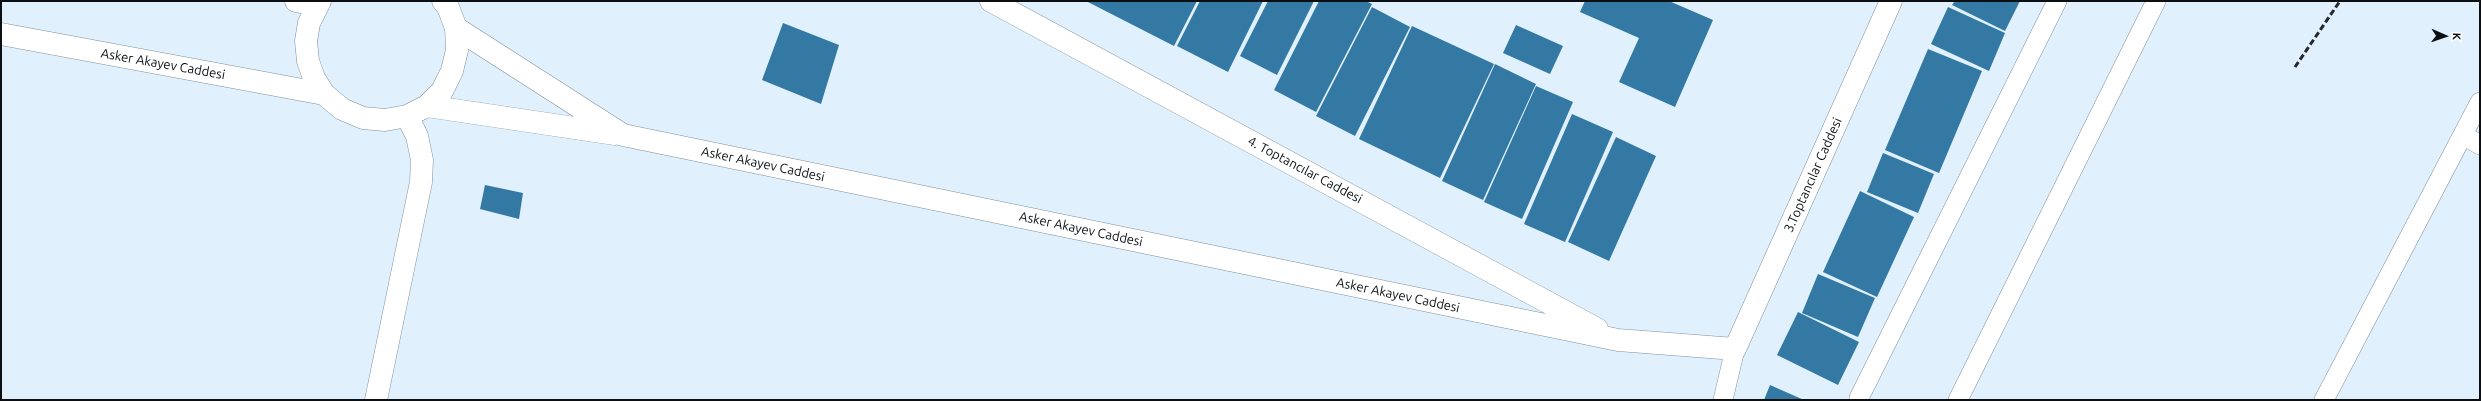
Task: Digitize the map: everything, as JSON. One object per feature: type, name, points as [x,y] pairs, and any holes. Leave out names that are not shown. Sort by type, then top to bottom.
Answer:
[{"type":"street","name":"Asker Akayev Caddesi","points":[[296,1],[319,3],[309,23],[306,42],[308,61],[314,78],[324,94],[342,109],[363,118],[384,120],[407,116],[427,106],[442,91],[452,71],[458,50],[456,28],[448,7],[443,1]]},
{"type":"street","name":"4. Toptancılar Caddesi","points":[[991,1],[1618,340]]},
{"type":"street","name":"3.Toptancılar Caddesi","points":[[1735,349],[1891,1]]},
{"type":"street","name":"Asker Akayev Caddesi","points":[[456,28],[622,135],[1618,340],[1735,349]]},
{"type":"street","name":"Asker Akayev Caddesi","points":[[1,34],[324,94]]},
{"type":"street","points":[[427,106],[622,135]]},
{"type":"street","points":[[376,400],[421,182],[422,160],[417,136],[407,116]]},
{"type":"lane","points":[[1860,398],[2057,1]]},
{"type":"lane","points":[[1958,400],[2156,1]]},
{"type":"lane","points":[[2324,400],[2480,102]]},
{"type":"lane","points":[[2463,135],[2480,146]]},
{"type":"lane","points":[[1723,400],[1735,349]]},
{"type":"shaded area","points":[[1,1],[2480,1],[2480,400],[1,400]]},
{"type":"building","points":[[1086,1],[1197,1],[1174,46]]},
{"type":"building","points":[[1200,1],[1263,1],[1228,72],[1177,46]]},
{"type":"building","points":[[1268,1],[1314,1],[1277,75],[1240,56]]},
{"type":"building","points":[[1319,1],[1366,1],[1372,4],[1316,112],[1274,90]]},
{"type":"building","points":[[1585,1],[1669,1],[1713,20],[1675,107],[1619,82],[1639,38],[1580,12]]},
{"type":"building","points":[[1955,1],[2020,1],[2005,31],[1952,5]]},
{"type":"building","points":[[1372,7],[1410,27],[1355,136],[1316,116]]},
{"type":"building","points":[[1948,7],[2005,33],[1989,71],[1931,44]]},
{"type":"building","points":[[783,23],[839,45],[821,104],[762,80]]},
{"type":"building","points":[[1516,25],[1563,46],[1550,74],[1503,53]]},
{"type":"building","points":[[1412,26],[1494,64],[1440,178],[1359,139]]},
{"type":"building","points":[[1928,49],[1982,71],[1939,173],[1885,150]]},
{"type":"building","points":[[1495,64],[1536,84],[1483,200],[1442,181]]},
{"type":"building","points":[[1536,86],[1573,102],[1522,219],[1484,202]]},
{"type":"building","points":[[1572,114],[1613,132],[1565,242],[1524,224]]},
{"type":"building","points":[[1616,137],[1656,156],[1609,261],[1568,242]]},
{"type":"building","points":[[1883,153],[1934,174],[1918,213],[1867,192]]},
{"type":"building","points":[[485,185],[523,193],[519,219],[480,209]]},
{"type":"building","points":[[1860,191],[1914,217],[1877,297],[1823,272]]},
{"type":"building","points":[[1818,274],[1875,298],[1858,337],[1802,313]]},
{"type":"building","points":[[1798,312],[1859,342],[1838,385],[1777,355]]},
{"type":"building","points":[[1770,385],[1804,400],[1764,400]]},
{"type":"railway","points":[[2295,67],[2340,1]]}]
